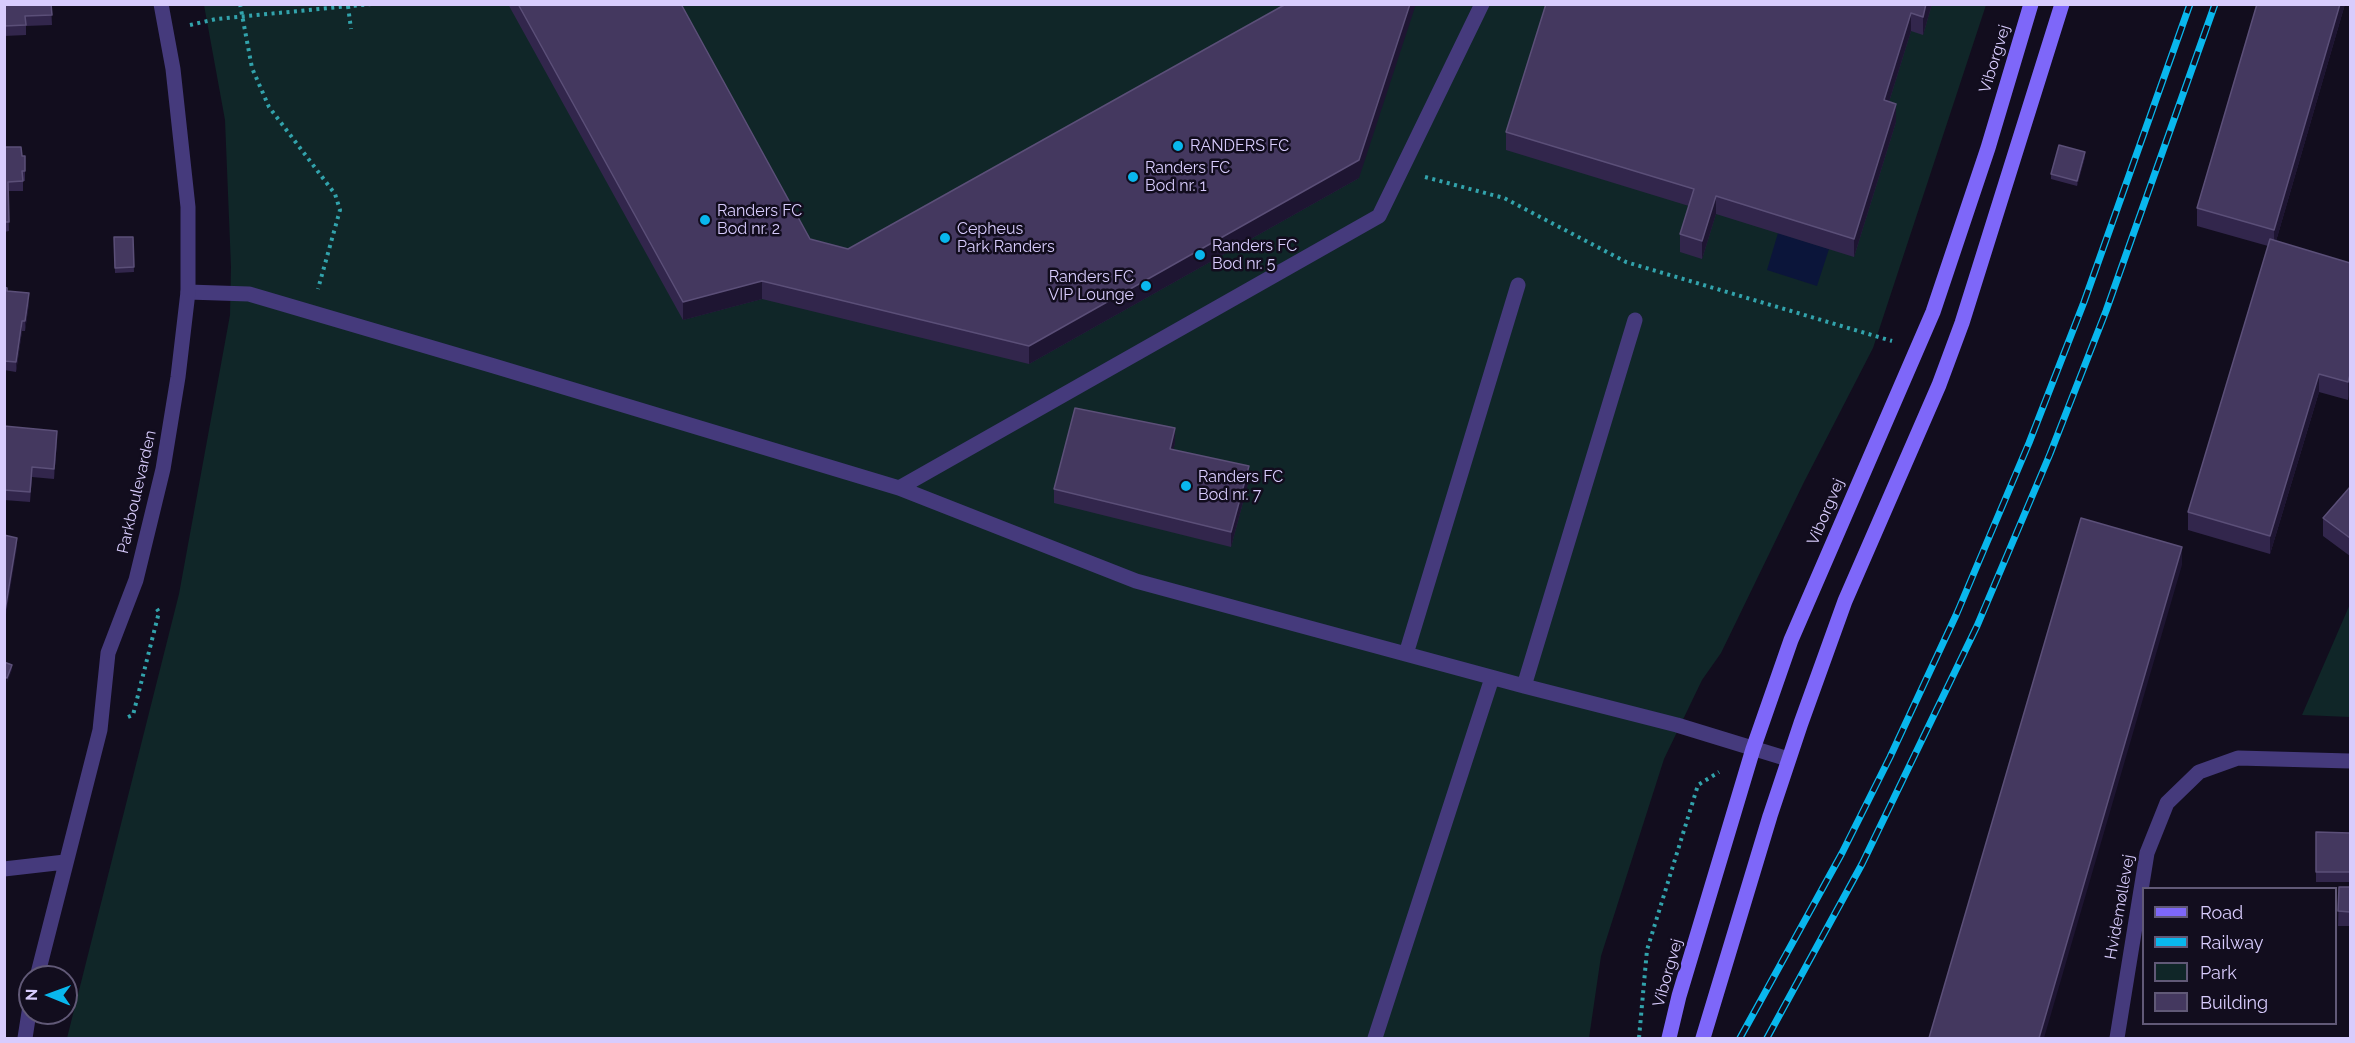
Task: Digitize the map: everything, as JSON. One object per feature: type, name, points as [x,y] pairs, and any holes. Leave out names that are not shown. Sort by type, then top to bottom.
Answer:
[{"type":"street","name":"Parkboulevarden","points":[[40,965],[100,730],[108,653],[136,580],[163,469],[178,376],[188,291],[188,207],[173,69],[161,4]]},
{"type":"street","points":[[899,488],[1379,216],[1482,4]]},
{"type":"street","name":"Viborgvej","points":[[1669,1038],[1679,996],[1753,749],[1791,640],[1917,349],[1953,253],[2031,4]]},
{"type":"street","points":[[1703,1038],[1788,759],[1845,602],[1939,385],[1962,323],[2062,4]]},
{"type":"street","points":[[1406,654],[1518,285]]},
{"type":"street","points":[[188,291],[249,294],[311,312],[899,488],[1136,581],[1492,678],[1677,725],[1788,759]]},
{"type":"street","points":[[1524,686],[1635,320]]},
{"type":"street","points":[[1375,1038],[1492,678]]},
{"type":"street","name":"Hvidemøllevej","points":[[2116,1038],[2147,853],[2167,803],[2199,772],[2238,758],[2350,761]]},
{"type":"street","points":[[4,869],[65,862]]},
{"type":"path","points":[[240,4],[252,68],[269,107],[335,194],[340,210],[311,312]]},
{"type":"path","points":[[216,19],[371,4]]},
{"type":"path","points":[[348,6],[351,29]]},
{"type":"path","points":[[1401,170],[1504,198],[1626,262],[1917,349]]},
{"type":"path","points":[[100,730],[133,715],[159,612],[136,580]]},
{"type":"path","points":[[1639,1038],[1647,951],[1698,785],[1753,749]]},
{"type":"green space","points":[[204,5],[1986,5],[1873,348],[1804,482],[1721,653],[1702,680],[1664,759],[1601,956],[1589,1038],[67,1038],[70,1025],[78,1025],[78,994],[179,594],[230,315],[231,267],[225,120]]},
{"type":"green space","points":[[2350,604],[2350,717],[2302,715]]},
{"type":"water","points":[[1778,233],[1829,249],[1817,286],[1767,270]]},
{"type":"building","points":[[4,4],[51,4],[52,15],[25,16],[26,25],[4,26]]},
{"type":"building","points":[[518,4],[681,4],[810,239],[848,249],[1286,4],[1410,4],[1359,160],[1029,346],[762,281],[683,302]]},
{"type":"building","points":[[1546,4],[1926,4],[1923,17],[1911,13],[1884,100],[1896,104],[1854,239],[1716,196],[1702,241],[1680,234],[1694,189],[1506,132]]},
{"type":"building","points":[[2257,4],[2340,4],[2274,230],[2197,208]]},
{"type":"building","points":[[2059,145],[2085,152],[2077,181],[2051,174]]},
{"type":"building","points":[[4,147],[21,147],[22,156],[25,156],[23,181],[8,182],[9,222],[4,222]]},
{"type":"building","points":[[114,237],[133,237],[134,267],[115,268]]},
{"type":"building","points":[[2270,239],[2350,263],[2350,375],[2348,382],[2319,374],[2270,536],[2188,512]]},
{"type":"building","points":[[4,287],[7,291],[29,293],[16,362],[4,361]]},
{"type":"building","points":[[1075,408],[1175,428],[1170,449],[1249,466],[1231,532],[1054,489]]},
{"type":"building","points":[[4,426],[57,431],[54,469],[32,467],[30,492],[4,490]]},
{"type":"building","points":[[2350,487],[2350,538],[2323,518]]},
{"type":"building","points":[[2081,518],[2182,547],[2039,1038],[1929,1038]]},
{"type":"building","points":[[4,535],[17,538],[5,611],[4,611]]},
{"type":"building","points":[[4,662],[12,665],[7,678],[4,677]]},
{"type":"building","points":[[2316,832],[2350,833],[2350,872],[2316,872]]},
{"type":"building","points":[[2339,887],[2350,887],[2350,912],[2338,911]]},
{"type":"railway","points":[[1740,1038],[1842,853],[1890,757],[1957,613],[2029,443],[2084,302],[2190,4]]},
{"type":"railway","points":[[1767,1038],[1862,864],[1977,626],[2050,454],[2106,311],[2215,4]]},
{"type":"place","name":"RANDERS FC","points":[[1178,146]]},
{"type":"place","name":"Randers FC Bod nr. 1","points":[[1133,177]]},
{"type":"place","name":"Randers FC Bod nr. 2","points":[[705,220]]},
{"type":"place","name":"Cepheus Park Randers","points":[[945,238]]},
{"type":"place","name":"Randers FC Bod nr. 5","points":[[1200,255]]},
{"type":"place","name":"Randers FC VIP Lounge","points":[[1146,286]]},
{"type":"place","name":"Randers FC Bod nr. 7","points":[[1186,486]]}]
